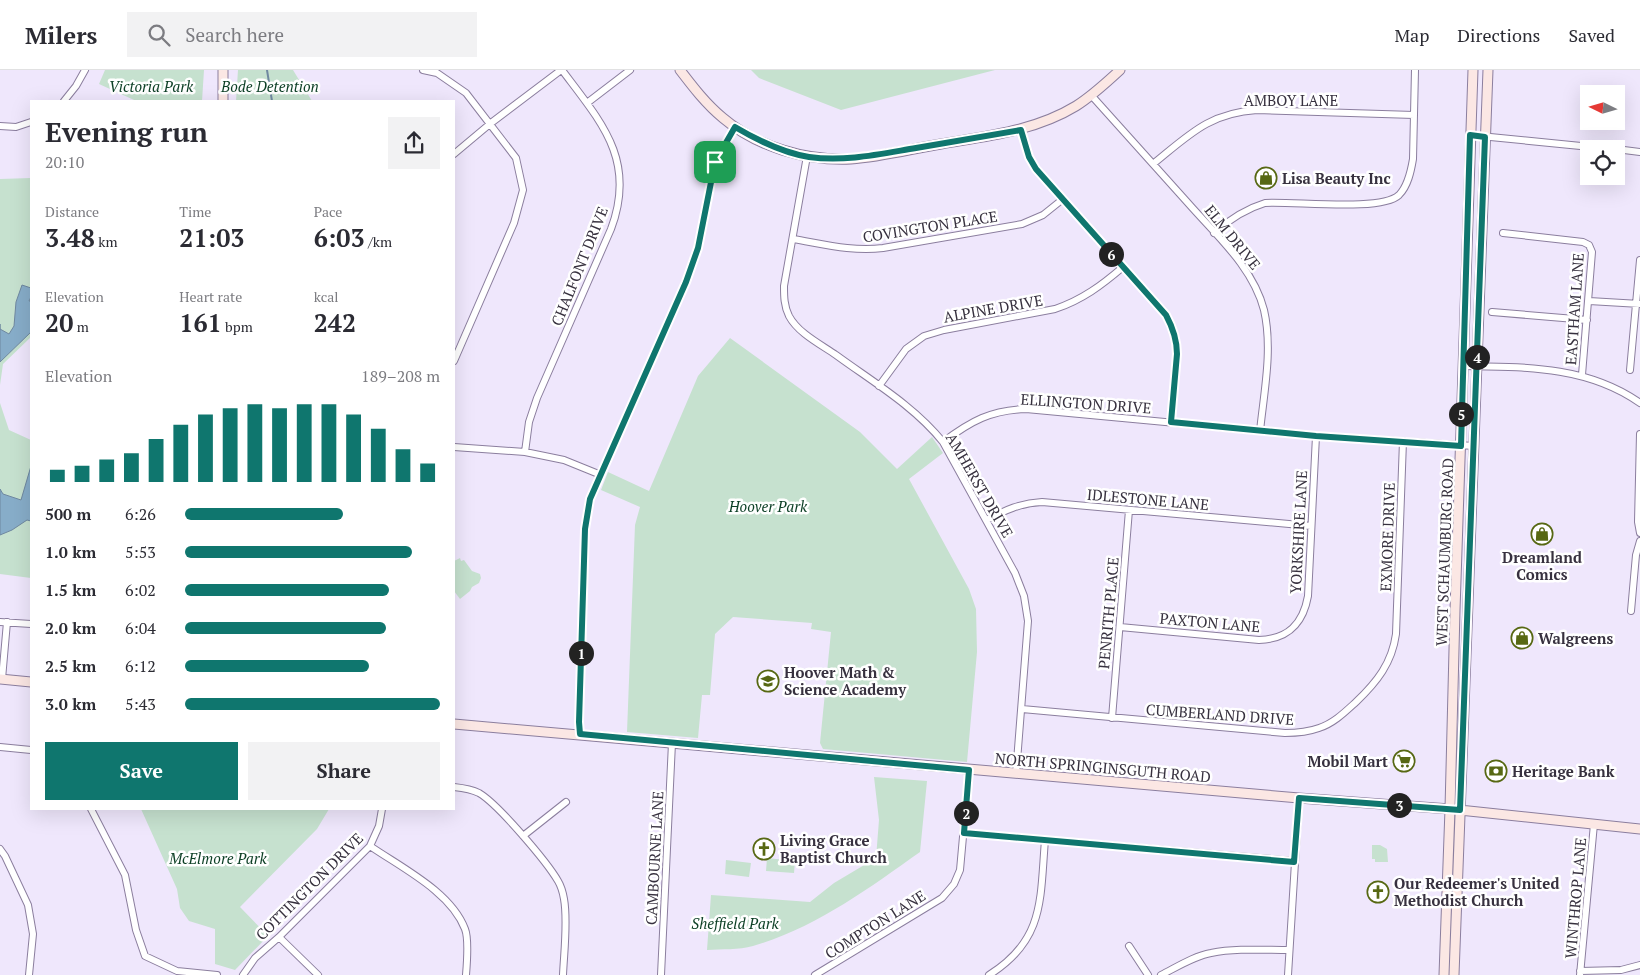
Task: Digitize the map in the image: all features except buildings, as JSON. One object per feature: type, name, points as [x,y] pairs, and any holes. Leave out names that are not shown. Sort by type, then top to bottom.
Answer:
[{"type":"main road","points":[[222,100],[223,70]]},
{"type":"main road","points":[[680,70],[702,98],[735,127],[765,142],[807,156],[853,158],[1021,130],[1062,114],[1091,96],[1120,70]]},
{"type":"main road","name":"WEST SCHAUMBURG ROAD","points":[[1444,975],[1473,70]]},
{"type":"main road","name":"WEST SCHAUMBURG ROAD","points":[[1454,975],[1488,70]]},
{"type":"main road","points":[[1,679],[30,682]]},
{"type":"main road","name":"NORTH SPRINGINSGUTH ROAD","points":[[455,724],[969,770],[1450,809],[1640,829]]},
{"type":"street","points":[[65,100],[85,70]]},
{"type":"street","points":[[423,70],[437,74],[466,93],[491,123],[516,158],[523,190],[514,223],[455,359]]},
{"type":"street","points":[[455,153],[491,123],[561,70]]},
{"type":"street","name":"CHALFONT DRIVE","points":[[524,452],[529,422],[537,398],[611,229],[617,207],[619,182],[615,153],[602,123],[561,70]]},
{"type":"street","points":[[587,103],[630,70]]},
{"type":"street","points":[[1214,233],[1239,213],[1265,203],[1369,205],[1390,201],[1400,194],[1406,185],[1412,166],[1416,70]]},
{"type":"street","name":"ELM DRIVE","points":[[1091,96],[1214,233],[1249,275],[1260,296],[1264,310],[1268,351],[1260,431]]},
{"type":"street","name":"AMBOY LANE","points":[[1153,164],[1208,121],[1239,111],[1414,115]]},
{"type":"street","points":[[0,126],[16,127],[30,122]]},
{"type":"street","points":[[580,734],[585,529],[590,499],[686,282],[698,248],[715,162],[735,127]]},
{"type":"street","points":[[1021,130],[1029,157],[1036,169],[1166,315],[1175,334],[1177,354],[1171,422]]},
{"type":"street","points":[[1470,135],[1580,146]]},
{"type":"street","points":[[1625,150],[1640,152]]},
{"type":"street","name":"AMHERST DRIVE","points":[[807,156],[784,286],[784,297],[788,315],[804,333],[914,412],[943,442],[1021,585],[1027,608],[1028,635],[1016,774]]},
{"type":"street","name":"COVINGTON PLACE","points":[[793,239],[850,249],[871,250],[1034,221],[1063,199]]},
{"type":"street","name":"EASTHAM LANE","points":[[1503,234],[1583,242],[1589,245],[1592,252],[1582,375]]},
{"type":"street","points":[[1630,370],[1638,304],[1640,260]]},
{"type":"street","name":"ALPINE DRIVE","points":[[879,386],[906,348],[924,336],[944,330],[1055,310],[1072,304],[1088,295],[1123,267]]},
{"type":"street","points":[[1589,301],[1638,304]]},
{"type":"street","points":[[1492,312],[1587,320]]},
{"type":"street","points":[[1464,366],[1532,368],[1582,375],[1598,380],[1625,393],[1640,403]]},
{"type":"street","name":"ELLINGTON DRIVE","points":[[943,442],[974,421],[999,412],[1026,409],[1316,436],[1474,446]]},
{"type":"street","points":[[1640,434],[1638,522],[1640,533]]},
{"type":"street","name":"YORKSHIRE LANE","points":[[1294,626],[1306,608],[1308,596],[1316,436]]},
{"type":"street","name":"EXMORE DRIVE","points":[[1396,634],[1403,441]]},
{"type":"street","points":[[455,447],[524,452],[564,460],[601,475]]},
{"type":"street","name":"IDLESTONE LANE","points":[[987,520],[1010,508],[1042,502],[1311,526]]},
{"type":"street","name":"PENRITH PLACE","points":[[1112,718],[1129,510]]},
{"type":"street","points":[[1631,611],[1636,555],[1640,540]]},
{"type":"street","points":[[0,622],[30,624]]},
{"type":"street","points":[[1,679],[8,622]]},
{"type":"street","name":"PAXTON LANE","points":[[1120,628],[1259,640],[1277,637],[1294,626]]},
{"type":"street","name":"CUMBERLAND DRIVE","points":[[1022,710],[1285,733],[1312,730],[1342,715],[1374,684],[1389,662],[1396,634]]},
{"type":"street","name":"CAMBOURNE LANE","points":[[661,975],[672,743]]},
{"type":"street","points":[[0,747],[30,750]]},
{"type":"street","points":[[969,770],[964,833],[1294,862]]},
{"type":"street","points":[[455,787],[469,789],[491,802],[523,836],[553,873],[563,894],[565,913],[563,975]]},
{"type":"street","points":[[1288,975],[1299,798]]},
{"type":"street","points":[[523,836],[566,802]]},
{"type":"street","points":[[92,810],[125,875],[136,930],[145,956],[177,971],[217,975]]},
{"type":"street","name":"COTTINGTON DRIVE","points":[[243,975],[255,958],[279,937],[370,846],[379,826],[382,810]]},
{"type":"street","name":"WINTHROP LANE","points":[[1580,973],[1594,824]]},
{"type":"street","name":"COMPTON LANE","points":[[815,975],[826,972],[942,898],[954,884],[960,870],[964,833]]},
{"type":"street","points":[[988,975],[1007,963],[1020,949],[1034,926],[1039,907],[1045,840]]},
{"type":"street","points":[[370,846],[431,887],[452,906],[466,930],[466,975]]},
{"type":"street","points":[[0,849],[28,905],[33,934],[30,975]]},
{"type":"street","points":[[279,937],[318,975]]},
{"type":"street","points":[[1129,946],[1148,975]]},
{"type":"street","points":[[1161,975],[1210,953],[1245,950],[1289,950]]},
{"type":"street","points":[[1580,973],[1621,970],[1640,964]]},
{"type":"green space","name":"Victoria Park","points":[[105,70],[204,70],[202,100],[134,100],[99,84]]},
{"type":"green space","name":"Bode Detention","points":[[238,70],[293,70],[311,100],[236,100]]},
{"type":"green space","points":[[751,70],[995,70],[841,110],[759,78]]},
{"type":"green space","points":[[30,178],[30,338],[3,364],[0,385],[0,179]]},
{"type":"green space","name":"Hoover Park","points":[[730,338],[860,432],[897,469],[932,437],[943,453],[909,479],[969,589],[976,609],[977,652],[967,762],[823,749],[820,743],[831,632],[811,629],[812,623],[733,617],[715,634],[710,695],[702,695],[698,738],[627,732],[635,525],[640,507],[601,490],[608,472],[649,491],[698,376]]},
{"type":"green space","points":[[0,403],[9,430],[30,440],[30,578],[0,574]]},
{"type":"green space","points":[[460,558],[461,561],[464,560],[472,571],[480,574],[481,578],[479,583],[460,599],[455,592],[455,560]]},
{"type":"green space","name":"Sheffield Park","points":[[874,777],[927,781],[920,852],[840,906],[798,929],[753,946],[736,949],[707,950],[711,895],[810,902],[834,883],[876,858],[879,820]]},
{"type":"green space","name":"McElmore Park","points":[[141,810],[328,810],[317,829],[240,907],[268,936],[235,970],[215,964],[215,929],[189,921],[180,908],[177,889]]},
{"type":"green space","points":[[1372,845],[1380,845],[1387,849],[1388,862],[1375,862],[1375,859],[1372,859]]},
{"type":"green space","points":[[767,858],[795,861],[794,873],[766,871]]},
{"type":"green space","points":[[726,860],[751,863],[749,877],[725,874]]},
{"type":"water","points":[[22,285],[30,288],[30,333],[0,362],[0,329],[9,334],[14,326],[16,302]]},
{"type":"water","points":[[30,469],[30,521],[27,520],[0,535],[0,489],[3,494],[21,500]]},
{"type":"waterway","points":[[267,70],[272,100]]},
{"type":"place","name":"Lisa Beauty Inc","points":[[1266,178]]},
{"type":"place","name":"Dreamland Comics","points":[[1542,534]]},
{"type":"place","name":"Walgreens","points":[[1522,638]]},
{"type":"place","name":"Hoover Math & Science Academy","points":[[768,681]]},
{"type":"place","name":"Mobil Mart","points":[[1404,761]]},
{"type":"place","name":"Heritage Bank","points":[[1496,771]]},
{"type":"place","name":"Living Grace Baptist Church","points":[[764,849]]},
{"type":"place","name":"Our Redeemer's United Methodist Church","points":[[1378,892]]},
{"type":"route","points":[[735,127],[791,152],[807,156],[838,159],[870,156],[1021,130],[1029,157],[1036,169],[1172,324],[1177,344],[1177,354],[1171,422],[1316,436],[1461,446],[1470,135],[1485,137],[1460,810],[1299,798],[1294,862],[964,833],[969,770],[580,734],[585,529],[590,499],[696,257],[715,162],[735,127]]}]
